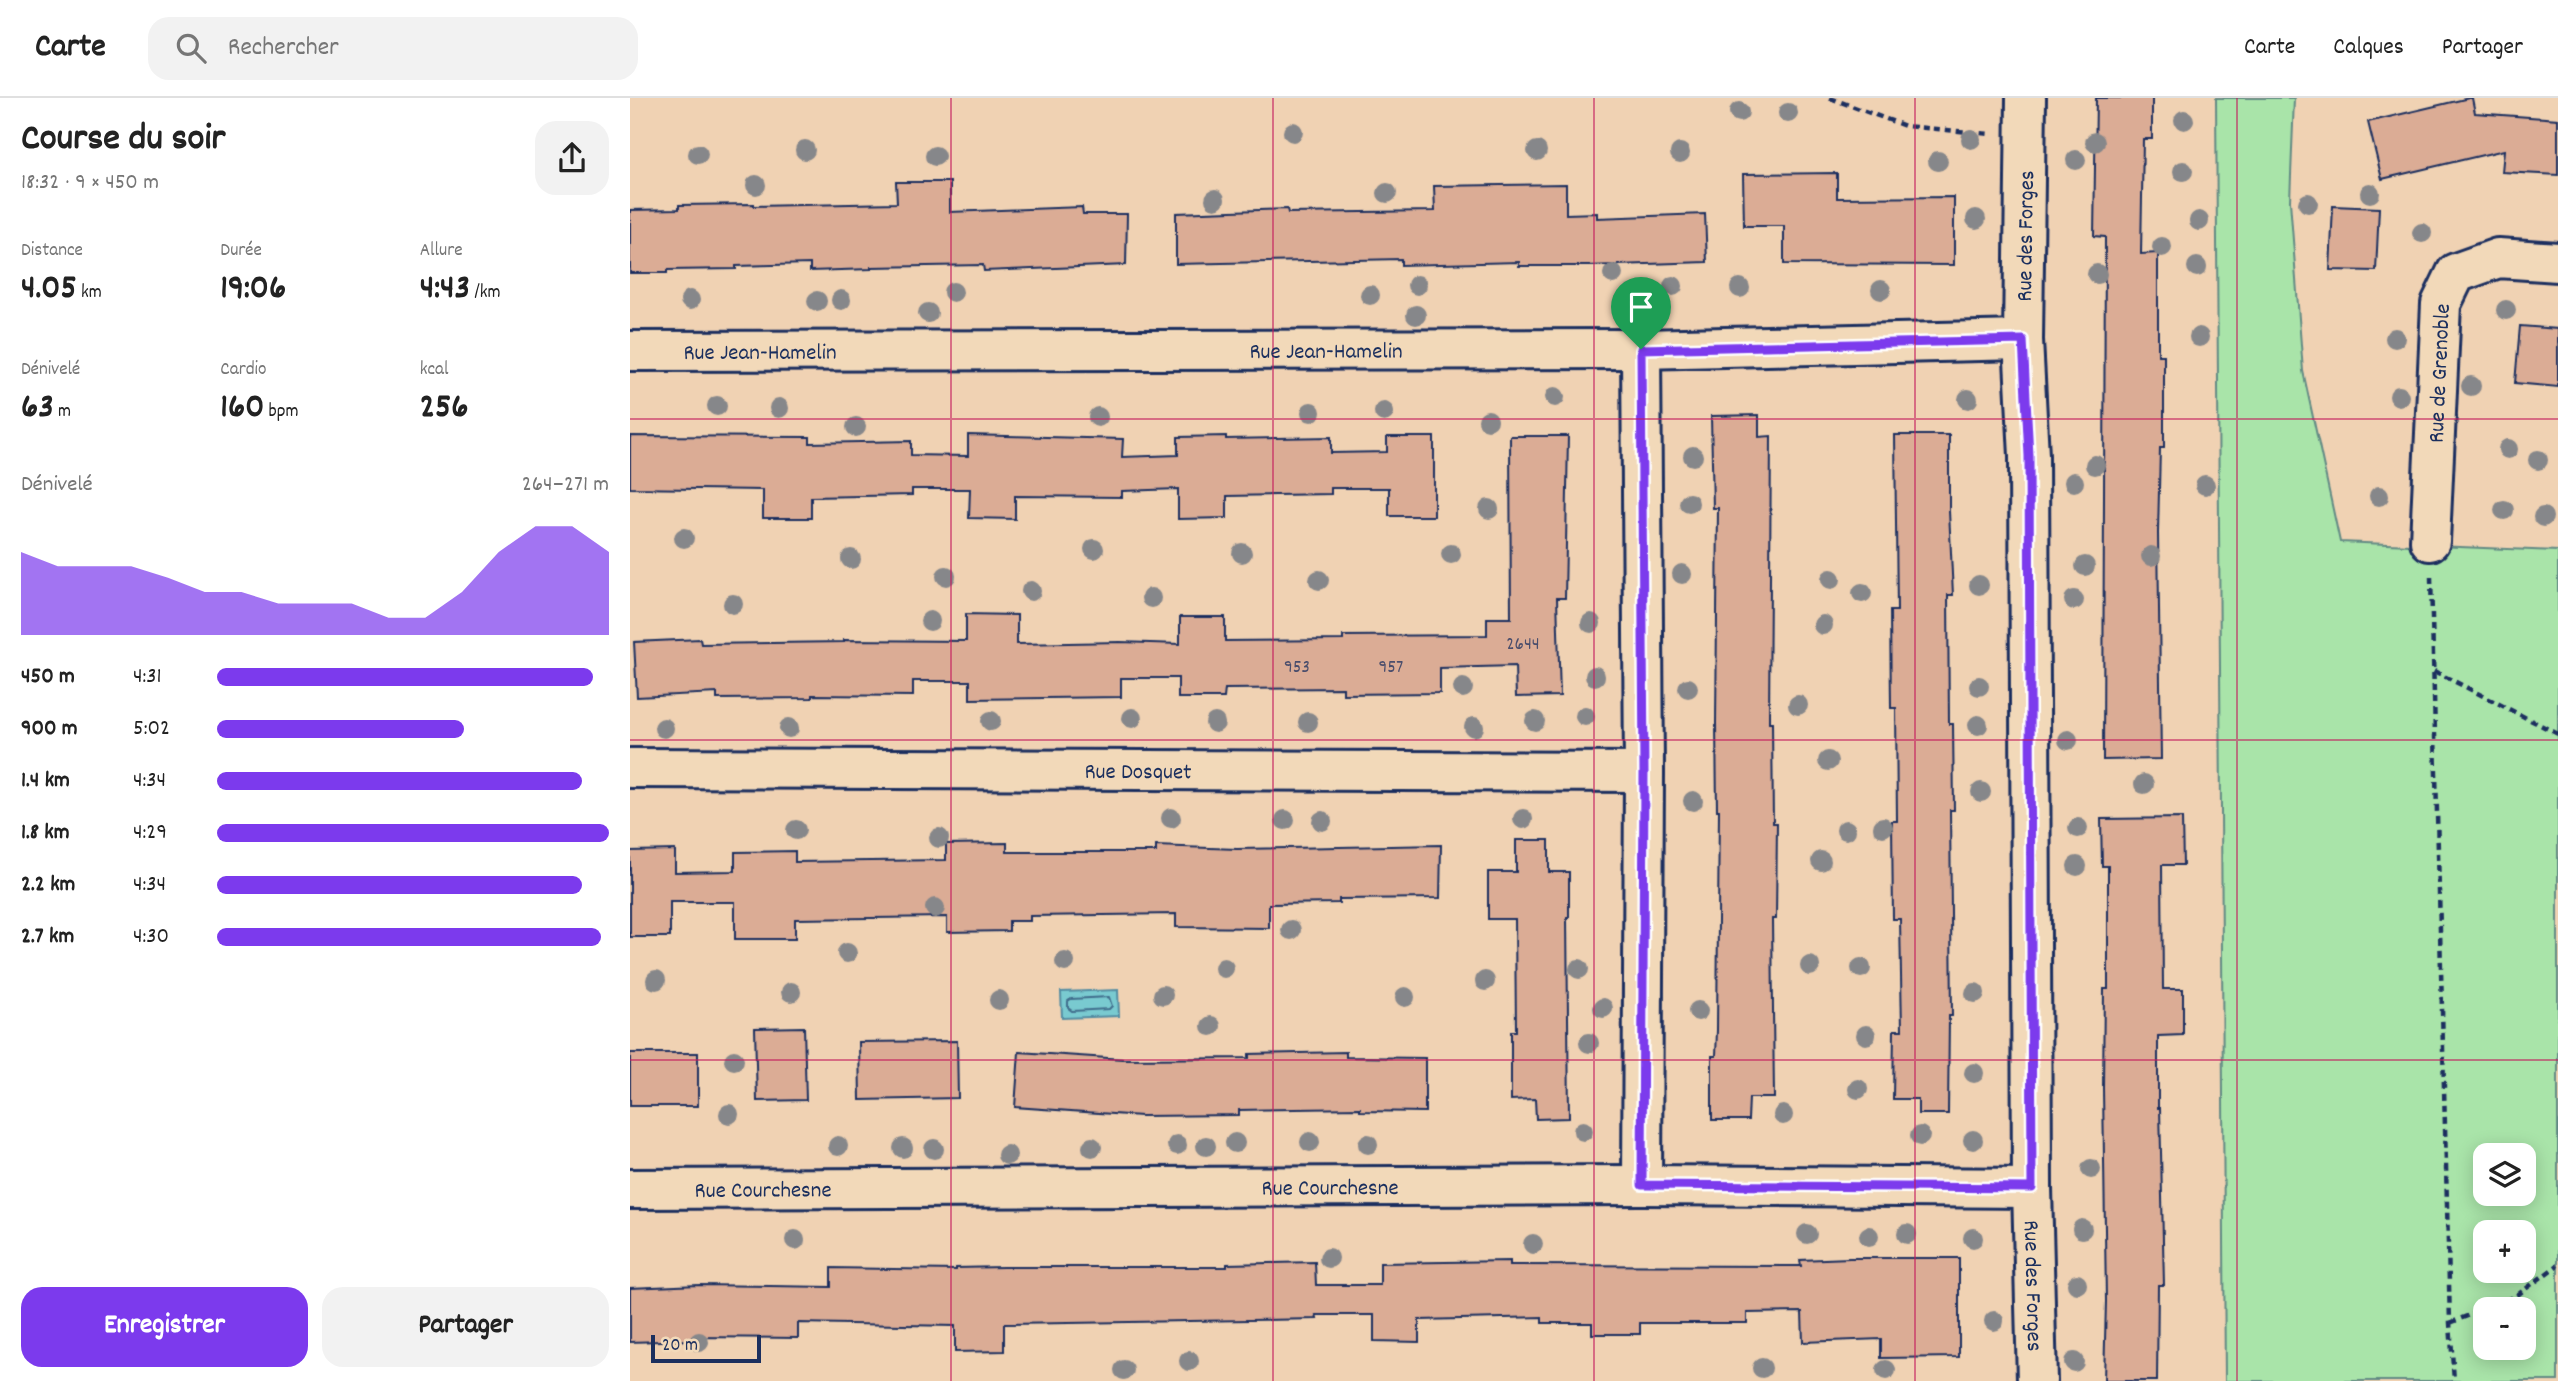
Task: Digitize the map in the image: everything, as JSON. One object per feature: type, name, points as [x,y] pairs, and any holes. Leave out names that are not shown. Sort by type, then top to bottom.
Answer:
[{"type":"street","name":"Rue des Forges","points":[[2026,98],[2023,340],[2029,456],[2032,1188],[2037,1381]]},
{"type":"street","name":"Rue de Grenoble","points":[[2430,541],[2441,304],[2456,273],[2487,261],[2498,258],[2558,262]]},
{"type":"street","name":"Rue Jean-Hamelin","points":[[630,351],[1641,349],[2023,340]]},
{"type":"street","points":[[1641,349],[1644,772],[1642,1185]]},
{"type":"street","name":"Rue Dosquet","points":[[630,768],[1644,772]]},
{"type":"street","name":"Rue Courchesne","points":[[630,1189],[1642,1185],[2032,1188]]},
{"type":"path","points":[[1830,98],[1905,126],[2025,137]]},
{"type":"path","points":[[2430,541],[2450,1323],[2454,1381]]},
{"type":"path","points":[[2434,671],[2558,734]]},
{"type":"path","points":[[2450,1323],[2516,1296],[2558,1265]]},
{"type":"green space","points":[[2216,98],[2294,98],[2290,201],[2303,371],[2340,542],[2558,551],[2558,1381],[2225,1381]]},
{"type":"water","points":[[1118,990],[1119,1016],[1062,1018],[1061,992]]},
{"type":"building","points":[[2096,98],[2152,98],[2152,139],[2143,139],[2141,254],[2158,253],[2158,355],[2164,355],[2164,448],[2160,448],[2158,533],[2161,759],[2103,760],[2105,237],[2094,236]]},
{"type":"building","points":[[2472,98],[2475,113],[2558,119],[2558,175],[2502,172],[2504,150],[2382,179],[2368,122]]},
{"type":"building","points":[[1837,173],[1837,198],[1954,197],[1954,265],[1784,264],[1784,226],[1744,226],[1743,174]]},
{"type":"building","points":[[896,182],[950,182],[950,212],[1082,207],[1083,214],[1127,214],[1126,265],[984,271],[983,265],[810,271],[810,264],[630,273],[630,210],[679,209],[679,205],[897,203]]},
{"type":"building","points":[[1566,184],[1566,214],[1597,213],[1597,218],[1705,214],[1707,262],[1586,266],[1519,266],[1519,262],[1401,265],[1401,259],[1176,264],[1176,213],[1287,209],[1288,213],[1435,211],[1434,186]]},
{"type":"building","points":[[2333,206],[2379,208],[2376,271],[2330,270]]},
{"type":"building","points":[[2520,326],[2558,329],[2558,387],[2515,383]]},
{"type":"building","points":[[1759,415],[1759,437],[1771,436],[1769,722],[1772,722],[1773,823],[1777,823],[1776,919],[1772,919],[1774,1098],[1749,1098],[1748,1120],[1712,1120],[1712,1056],[1716,1056],[1717,1030],[1719,810],[1716,723],[1718,508],[1713,508],[1711,416]]},
{"type":"building","points":[[968,435],[1123,439],[1122,457],[1178,455],[1178,437],[1331,437],[1331,453],[1387,452],[1387,437],[1434,437],[1434,516],[1389,516],[1389,488],[1331,488],[1331,494],[1227,496],[1227,518],[1178,519],[1178,489],[1122,491],[1122,497],[1015,496],[1015,519],[969,518],[970,489],[912,489],[912,495],[811,497],[811,518],[763,518],[763,490],[630,488],[630,436],[810,437],[810,443],[911,441],[911,455],[968,456]]},
{"type":"building","points":[[1895,435],[1949,435],[1953,595],[1948,595],[1949,724],[1953,724],[1954,810],[1950,810],[1952,1016],[1949,1016],[1948,1114],[1918,1114],[1918,1099],[1893,1099],[1894,1030],[1902,1030],[1900,919],[1893,919],[1892,821],[1897,821],[1896,708],[1891,708],[1890,611],[1897,611]]},
{"type":"building","points":[[1510,436],[1568,436],[1565,598],[1557,598],[1560,696],[1516,697],[1515,666],[1440,668],[1440,693],[1343,694],[1343,688],[1225,689],[1224,698],[1178,698],[1178,678],[1121,678],[1121,697],[970,699],[970,681],[913,681],[913,696],[812,695],[812,698],[717,699],[717,693],[637,697],[634,642],[700,639],[701,644],[844,640],[966,641],[966,614],[1017,615],[1017,644],[1180,644],[1180,617],[1225,617],[1225,641],[1343,640],[1343,636],[1487,635],[1487,618],[1511,618]]},
{"type":"building","points":[[2182,818],[2183,865],[2162,865],[2163,989],[2183,989],[2183,1035],[2158,1036],[2164,1285],[2158,1285],[2157,1381],[2104,1381],[2106,1301],[2103,1088],[2104,989],[2108,989],[2108,866],[2102,866],[2101,819]]},
{"type":"building","points":[[1516,840],[1549,840],[1549,872],[1569,872],[1569,1118],[1536,1119],[1535,1099],[1511,1100],[1511,1031],[1516,1031],[1515,919],[1488,919],[1488,872],[1516,872]]},
{"type":"building","points":[[1007,843],[1007,852],[1156,852],[1156,846],[1237,849],[1441,845],[1440,898],[1339,899],[1339,903],[1269,904],[1269,928],[1176,927],[1176,914],[1030,916],[1030,921],[1009,921],[1009,931],[947,932],[947,917],[795,919],[795,939],[735,939],[735,902],[670,902],[670,937],[630,937],[630,851],[675,850],[675,872],[735,871],[735,852],[795,851],[795,862],[946,860],[946,844]]},
{"type":"building","points":[[804,1027],[806,1100],[757,1101],[755,1028]]},
{"type":"building","points":[[957,1041],[958,1098],[860,1100],[859,1042]]},
{"type":"building","points":[[1019,1052],[1123,1059],[1249,1058],[1249,1054],[1346,1052],[1346,1057],[1425,1058],[1425,1112],[1360,1111],[1360,1108],[1239,1110],[1239,1115],[1141,1116],[1015,1107]]},
{"type":"building","points":[[630,1053],[698,1053],[698,1106],[630,1106]]},
{"type":"building","points":[[1959,1258],[1959,1357],[1881,1358],[1881,1339],[1803,1342],[1802,1312],[1747,1313],[1747,1323],[1640,1323],[1640,1334],[1592,1334],[1592,1323],[1542,1323],[1542,1317],[1419,1320],[1419,1342],[1374,1341],[1374,1315],[1316,1315],[1317,1319],[1004,1324],[1004,1351],[955,1352],[955,1326],[798,1323],[798,1338],[693,1337],[693,1340],[630,1342],[630,1288],[699,1285],[831,1287],[831,1268],[956,1270],[1003,1267],[1227,1267],[1227,1264],[1315,1262],[1316,1285],[1380,1285],[1380,1263],[1510,1261],[1510,1265],[1801,1266],[1800,1260]]},
{"type":"route","points":[[2023,340],[2029,456],[2032,1188],[1642,1185],[1644,772],[1641,349],[2023,340]]}]
